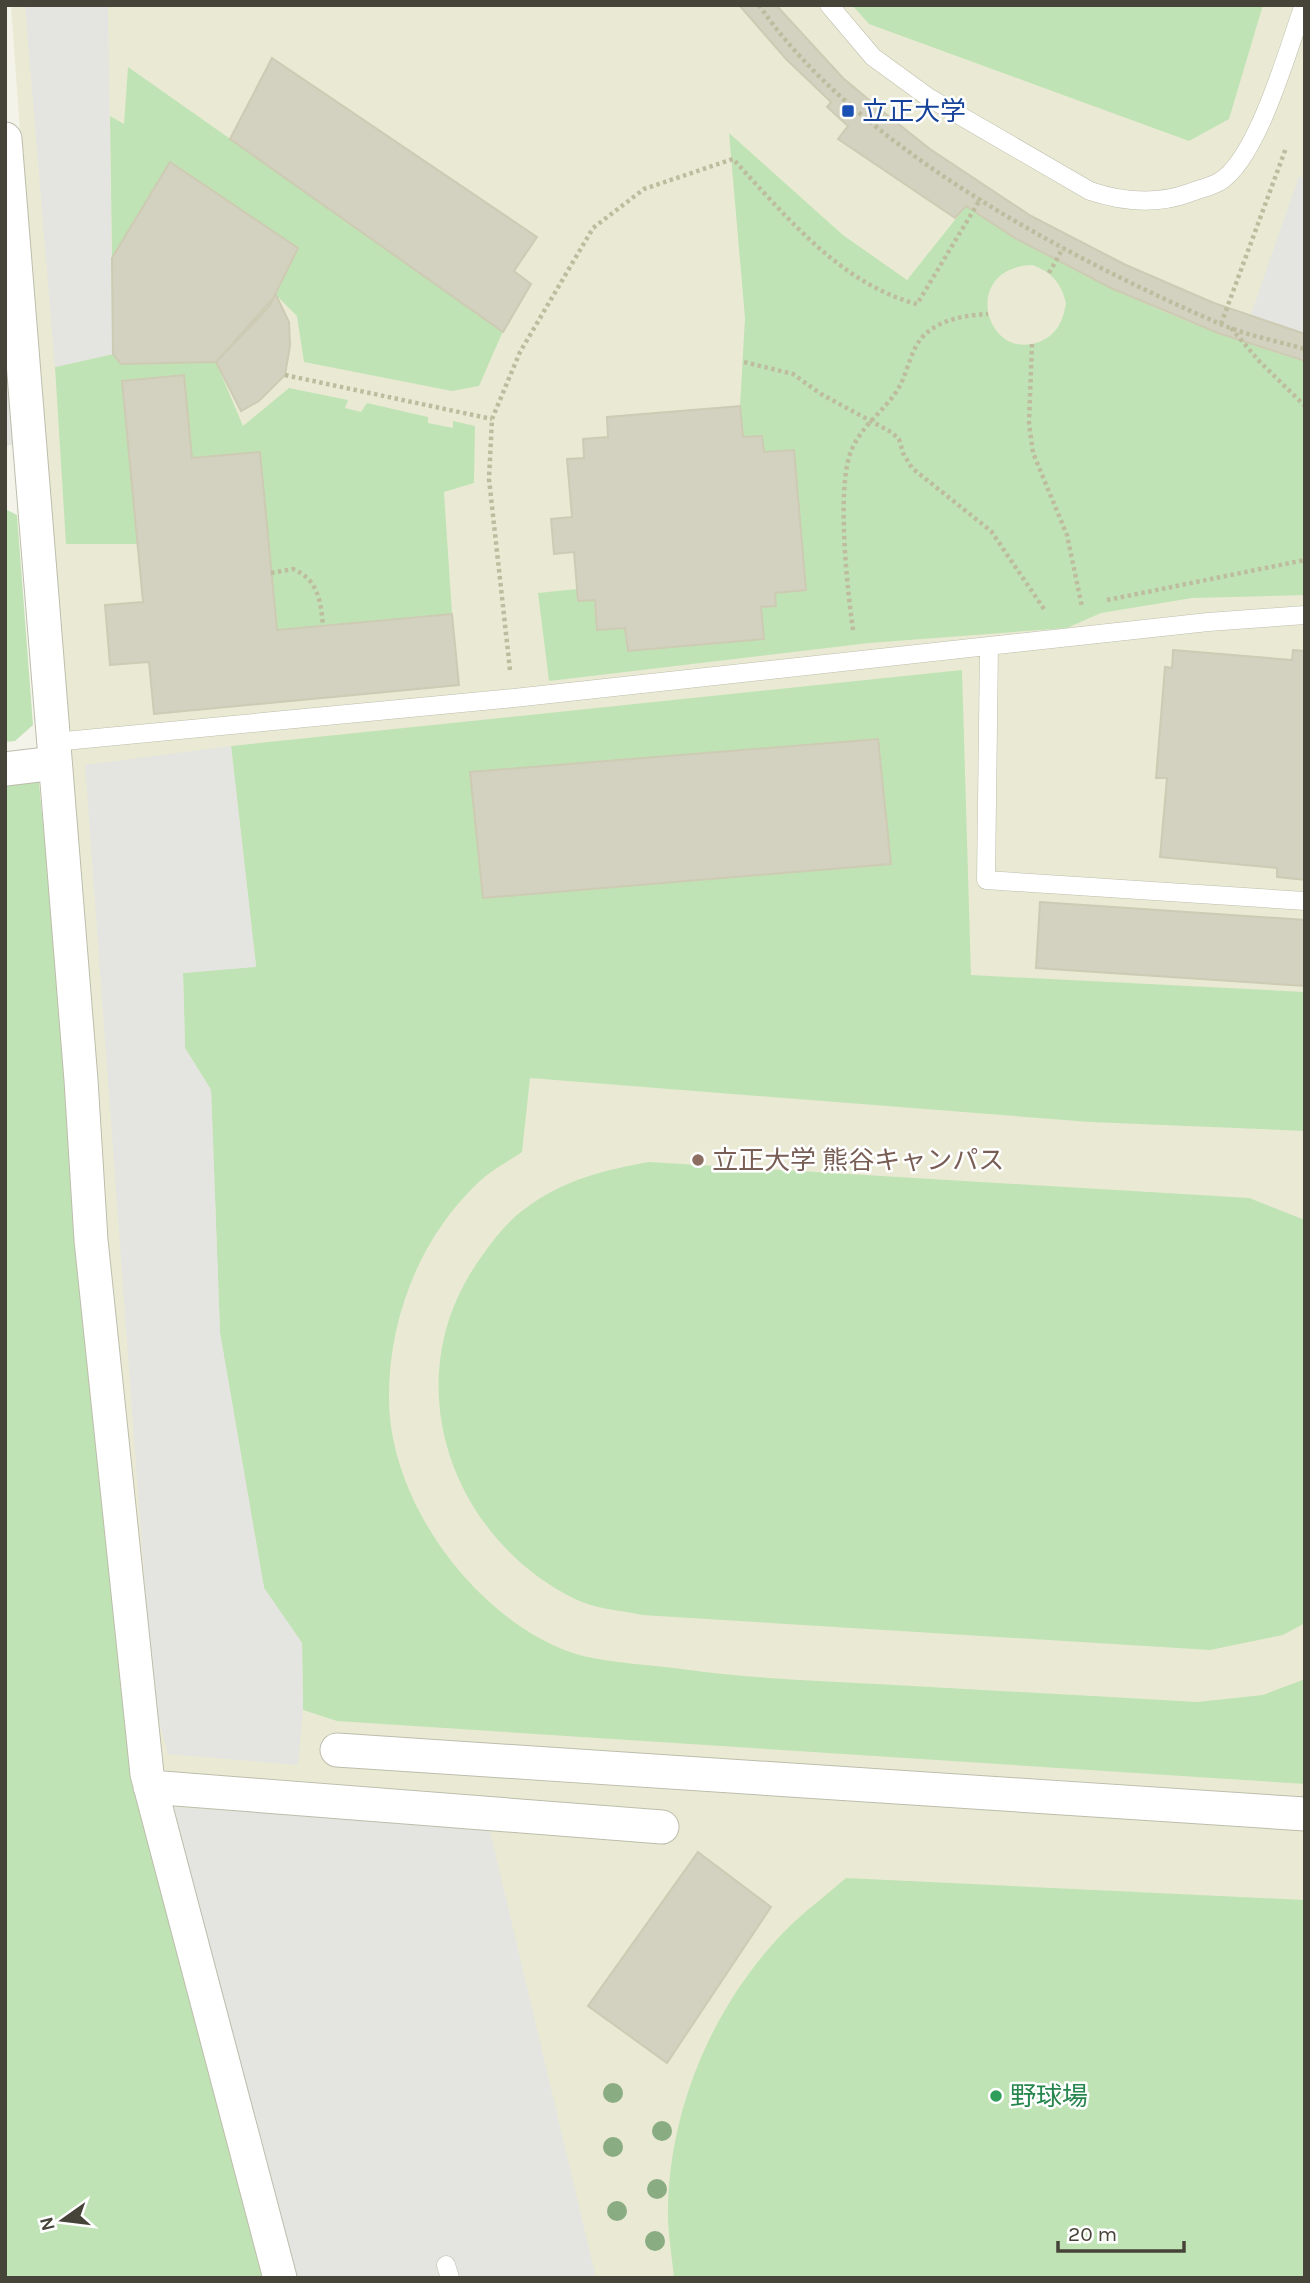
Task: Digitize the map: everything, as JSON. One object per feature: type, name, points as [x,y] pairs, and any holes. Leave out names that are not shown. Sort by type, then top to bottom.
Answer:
[{"type":"street","points":[[5,139],[18,466],[54,752],[90,1240],[150,1787],[280,2278]]},
{"type":"street","points":[[5,769],[54,752]]},
{"type":"street","points":[[337,1750],[1305,1814]]},
{"type":"street","points":[[150,1787],[239,1802],[662,1827]]},
{"type":"lane","points":[[829,5],[873,57],[928,97],[1090,191],[1117,200],[1169,201],[1220,181],[1241,161],[1261,123],[1304,5]]},
{"type":"lane","points":[[54,752],[1058,638],[1305,615]]},
{"type":"lane","points":[[989,647],[986,880],[1305,901]]},
{"type":"path","points":[[759,5],[773,26],[827,82],[883,133],[981,198],[1103,270],[1221,324],[1305,349]]},
{"type":"path","points":[[1221,324],[1291,135]]},
{"type":"path","points":[[514,698],[490,492],[492,419],[520,352],[593,228],[644,189],[733,159],[783,213],[849,274],[917,304],[981,198]]},
{"type":"path","points":[[1049,273],[1063,248]]},
{"type":"path","points":[[857,661],[844,499],[850,453],[870,421],[897,390],[918,342],[931,329],[967,315],[988,314]]},
{"type":"path","points":[[1231,327],[1259,362],[1305,406]]},
{"type":"path","points":[[1032,344],[1029,423],[1033,453],[1067,535],[1082,611],[1107,600],[1166,585],[1305,560]]},
{"type":"path","points":[[744,362],[793,374],[899,439],[912,468],[991,531],[1039,598],[1058,638]]},
{"type":"path","points":[[285,375],[492,419]]},
{"type":"path","points":[[271,573],[293,569],[312,582],[318,594],[323,626]]},
{"type":"shaded area","name":"立正大学 熊谷キャンパス","points":[[11,5],[1305,5],[1305,2278],[286,2278],[153,1773],[87,1079]]},
{"type":"shaded area","points":[[25,5],[108,5],[113,354],[55,367]]},
{"type":"shaded area","points":[[1299,176],[1305,179],[1305,334],[1250,317]]},
{"type":"shaded area","points":[[5,326],[15,444],[5,446]]},
{"type":"shaded area","points":[[231,746],[256,967],[183,973],[185,1048],[211,1090],[220,1333],[264,1588],[302,1643],[303,1710],[298,1765],[168,1754],[153,1698],[85,765]]},
{"type":"shaded area","points":[[174,1807],[489,1827],[596,2278],[293,2278]]},
{"type":"green space","points":[[852,5],[1263,5],[1229,119],[1189,141],[869,24]]},
{"type":"green space","points":[[128,67],[503,331],[479,386],[452,391],[304,362],[297,316],[276,295],[297,248],[170,163],[112,258],[110,116],[124,124]]},
{"type":"green space","points":[[729,133],[843,235],[907,280],[966,206],[1046,254],[1129,296],[1216,332],[1305,361],[1305,595],[1192,598],[1101,613],[1067,628],[869,643],[549,681],[538,593],[577,589],[595,600],[597,630],[625,628],[628,651],[763,639],[761,607],[776,606],[775,593],[806,590],[794,450],[764,452],[762,436],[743,437],[740,406],[745,318]],"holes":[[[1032,265],[1058,284],[1066,303],[1065,310],[1058,327],[1050,335],[1039,342],[1020,345],[1005,339],[994,327],[988,312],[988,296],[995,281],[1009,270]]]},
{"type":"green space","points":[[113,354],[121,364],[216,362],[243,426],[289,388],[348,400],[345,408],[361,412],[367,403],[428,417],[428,423],[453,428],[453,421],[475,426],[474,483],[444,492],[452,614],[277,630],[260,452],[192,458],[184,375],[138,544],[66,544],[55,367]]},
{"type":"green space","points":[[5,509],[17,515],[33,725],[15,741],[5,742]]},
{"type":"green space","points":[[962,670],[971,975],[1305,992],[1305,1131],[1090,1122],[530,1078],[522,1152],[486,1176],[459,1202],[425,1253],[412,1281],[394,1339],[389,1400],[393,1439],[404,1477],[421,1515],[444,1551],[471,1584],[501,1612],[535,1635],[570,1652],[609,1661],[761,1677],[1197,1702],[1263,1695],[1305,1679],[1305,1784],[337,1721],[303,1710],[302,1643],[264,1588],[220,1333],[211,1090],[185,1048],[183,973],[256,966],[231,746]],"holes":[[[878,739],[891,864],[483,897],[471,772]]]},
{"type":"green space","points":[[38,774],[142,1805],[263,2278],[5,2278],[5,779]]},
{"type":"green space","points":[[649,1162],[1249,1198],[1305,1220],[1305,1623],[1283,1635],[1210,1650],[642,1615],[582,1602],[532,1572],[496,1537],[468,1497],[449,1452],[439,1405],[441,1357],[453,1309],[477,1263],[505,1226],[526,1208],[569,1183]]},
{"type":"green space","name":"野球場","points":[[846,1878],[1305,1900],[1305,2278],[674,2278],[668,2222],[670,2174],[687,2094],[702,2056],[720,2019],[766,1952],[793,1923]]},
{"type":"building","points":[[739,5],[776,5],[843,78],[886,114],[930,149],[1031,216],[1126,265],[1214,303],[1305,334],[1305,361],[1218,333],[1111,288],[1013,237],[966,206],[955,218],[838,139],[848,126],[827,107],[831,102],[786,59]]},
{"type":"building","points":[[272,58],[537,237],[514,271],[531,284],[503,332],[230,139]]},
{"type":"building","points":[[170,162],[298,248],[269,307],[216,362],[121,364],[113,354],[112,258]]},
{"type":"building","points":[[276,295],[289,322],[290,346],[285,375],[259,401],[241,411],[216,362]]},
{"type":"building","points":[[184,375],[192,458],[260,452],[277,630],[452,614],[459,685],[154,714],[149,662],[110,665],[105,605],[143,602],[122,381]]},
{"type":"building","points":[[740,406],[743,437],[762,436],[764,452],[794,450],[806,590],[775,593],[776,606],[761,607],[764,639],[628,651],[625,628],[597,630],[595,600],[578,601],[574,552],[554,554],[551,519],[572,517],[567,459],[584,458],[583,439],[608,437],[607,417]]},
{"type":"building","points":[[1173,650],[1292,660],[1293,650],[1305,651],[1305,880],[1277,877],[1277,868],[1160,857],[1167,778],[1156,778],[1165,667],[1172,668]]},
{"type":"building","points":[[878,739],[891,864],[483,898],[470,772]]},
{"type":"building","points":[[1040,902],[1305,920],[1305,986],[1036,968]]},
{"type":"building","points":[[698,1852],[771,1907],[667,2063],[588,2006]]},
{"type":"place","name":"立正大学","points":[[848,111]]},
{"type":"place","name":"立正大学 熊谷キャンパス","points":[[698,1160]]},
{"type":"place","name":"野球場","points":[[996,2096]]}]
